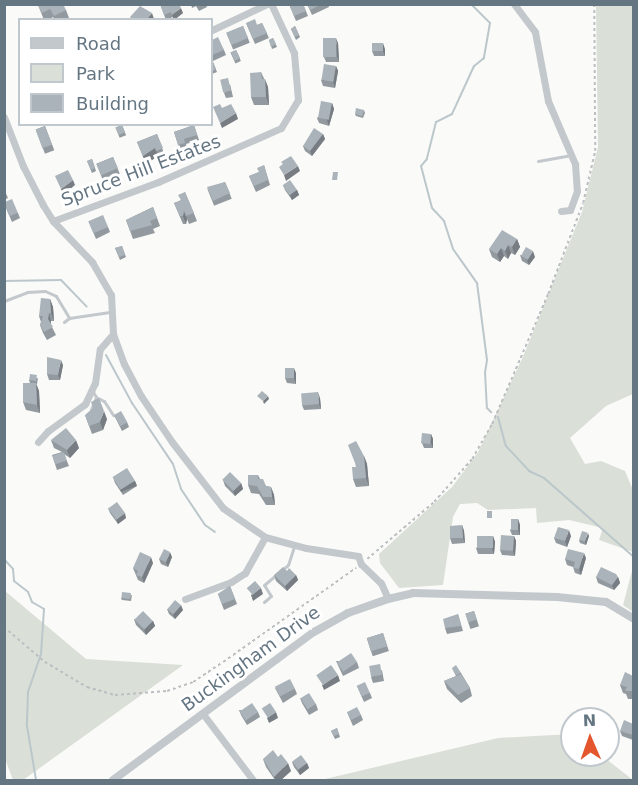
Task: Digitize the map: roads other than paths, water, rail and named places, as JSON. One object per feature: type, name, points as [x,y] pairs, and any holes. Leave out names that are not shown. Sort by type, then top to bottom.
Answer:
[{"type":"street","points":[[213,30],[269,4]]},
{"type":"street","name":"Spruce Hill Estates","points":[[53,221],[187,170],[281,128],[298,100],[294,53],[269,4]]},
{"type":"street","points":[[514,4],[535,32],[548,101],[575,164],[577,191],[570,210],[561,211]]},
{"type":"street","points":[[4,117],[31,182],[53,221],[92,262],[111,295],[113,334],[124,364],[141,396],[172,442],[223,508],[265,537],[295,545],[358,556],[361,564],[381,583],[388,598]]},
{"type":"street","points":[[38,442],[48,431],[85,404],[94,393],[100,350],[113,334]]},
{"type":"street","points":[[185,599],[231,582],[246,573],[265,537]]},
{"type":"street","name":"Buckingham Drive","points":[[113,780],[314,632],[356,609],[388,598],[413,593],[557,597],[606,603],[633,619]]},
{"type":"street","points":[[202,714],[253,780]]},
{"type":"lane","points":[[538,161],[571,155]]},
{"type":"lane","points":[[4,301],[27,292],[45,291],[56,296],[69,318]]},
{"type":"lane","points":[[64,322],[69,318],[112,312]]},
{"type":"lane","points":[[91,409],[94,393],[104,401],[113,415]]},
{"type":"lane","points":[[264,602],[271,596],[264,585],[288,565],[295,545]]},
{"type":"waterway","points":[[471,4],[490,23],[484,58],[474,66],[452,114],[436,122],[427,159],[421,166],[432,208],[444,221],[453,249],[477,283],[487,360],[485,372],[487,408],[491,412]]},
{"type":"waterway","points":[[4,281],[61,280],[87,307]]},
{"type":"waterway","points":[[106,355],[132,403],[173,464],[181,489],[205,525],[215,532]]},
{"type":"waterway","points":[[498,417],[506,446],[529,471],[544,478],[634,557]]},
{"type":"waterway","points":[[4,559],[13,569],[14,581],[28,592],[32,602],[44,609],[41,654],[28,692],[27,726],[36,780]]}]
